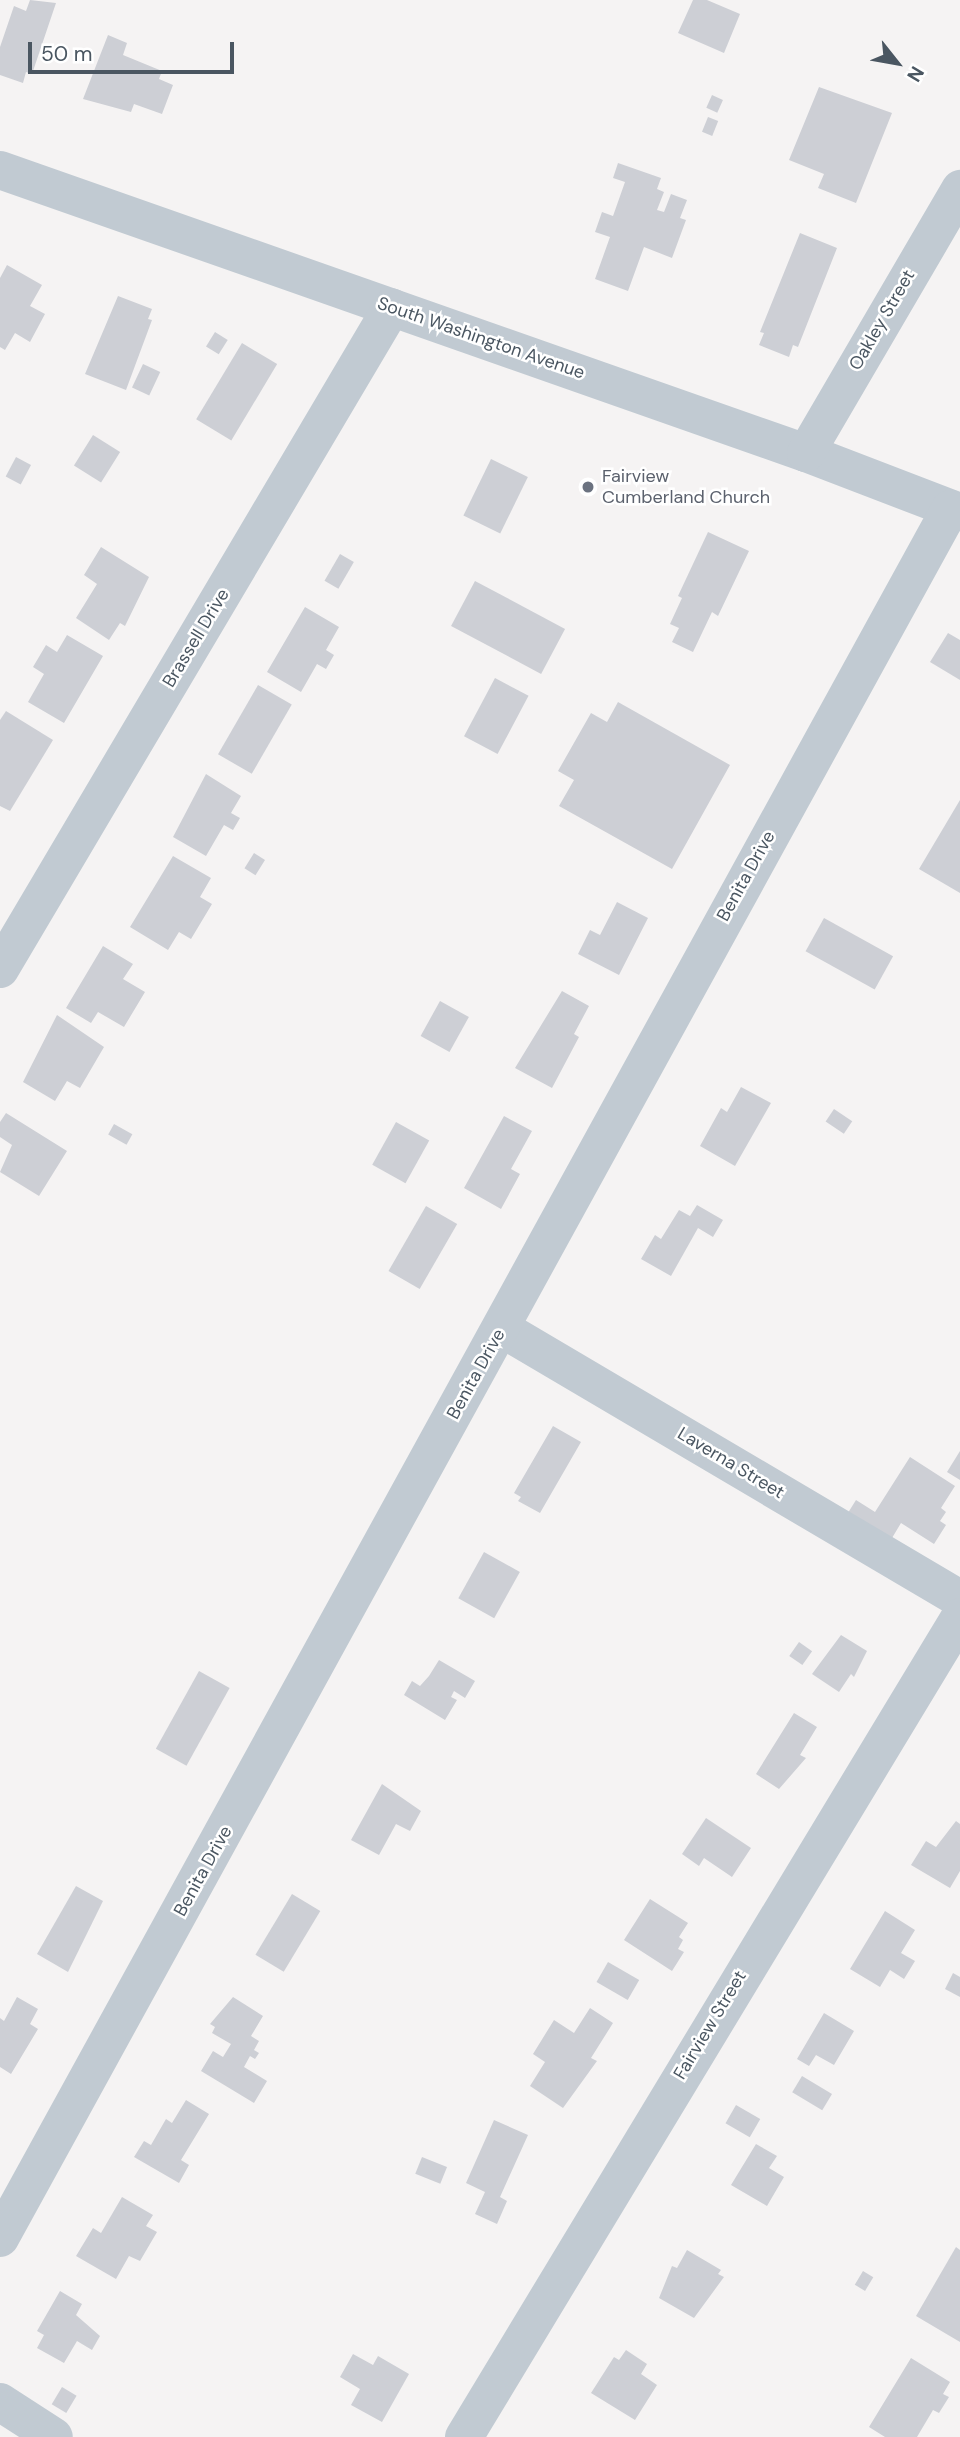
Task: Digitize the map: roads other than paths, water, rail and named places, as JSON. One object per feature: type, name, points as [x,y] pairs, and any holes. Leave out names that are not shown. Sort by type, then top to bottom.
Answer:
[{"type":"street","name":"South Washington Avenue","points":[[0,170],[806,453],[955,510]]},
{"type":"street","name":"Oakley Street","points":[[806,453],[960,189]]},
{"type":"street","name":"Brassell Drive","points":[[0,969],[392,307]]},
{"type":"street","name":"Benita Drive","points":[[0,2238],[955,510]]},
{"type":"street","name":"Laverna Street","points":[[501,1328],[960,1599]]},
{"type":"street","name":"Fairview Street","points":[[464,2437],[960,1617]]},
{"type":"street","points":[[0,2402],[54,2437]]},
{"type":"place","name":"Fairview Cumberland Church","points":[[588,487]]}]
